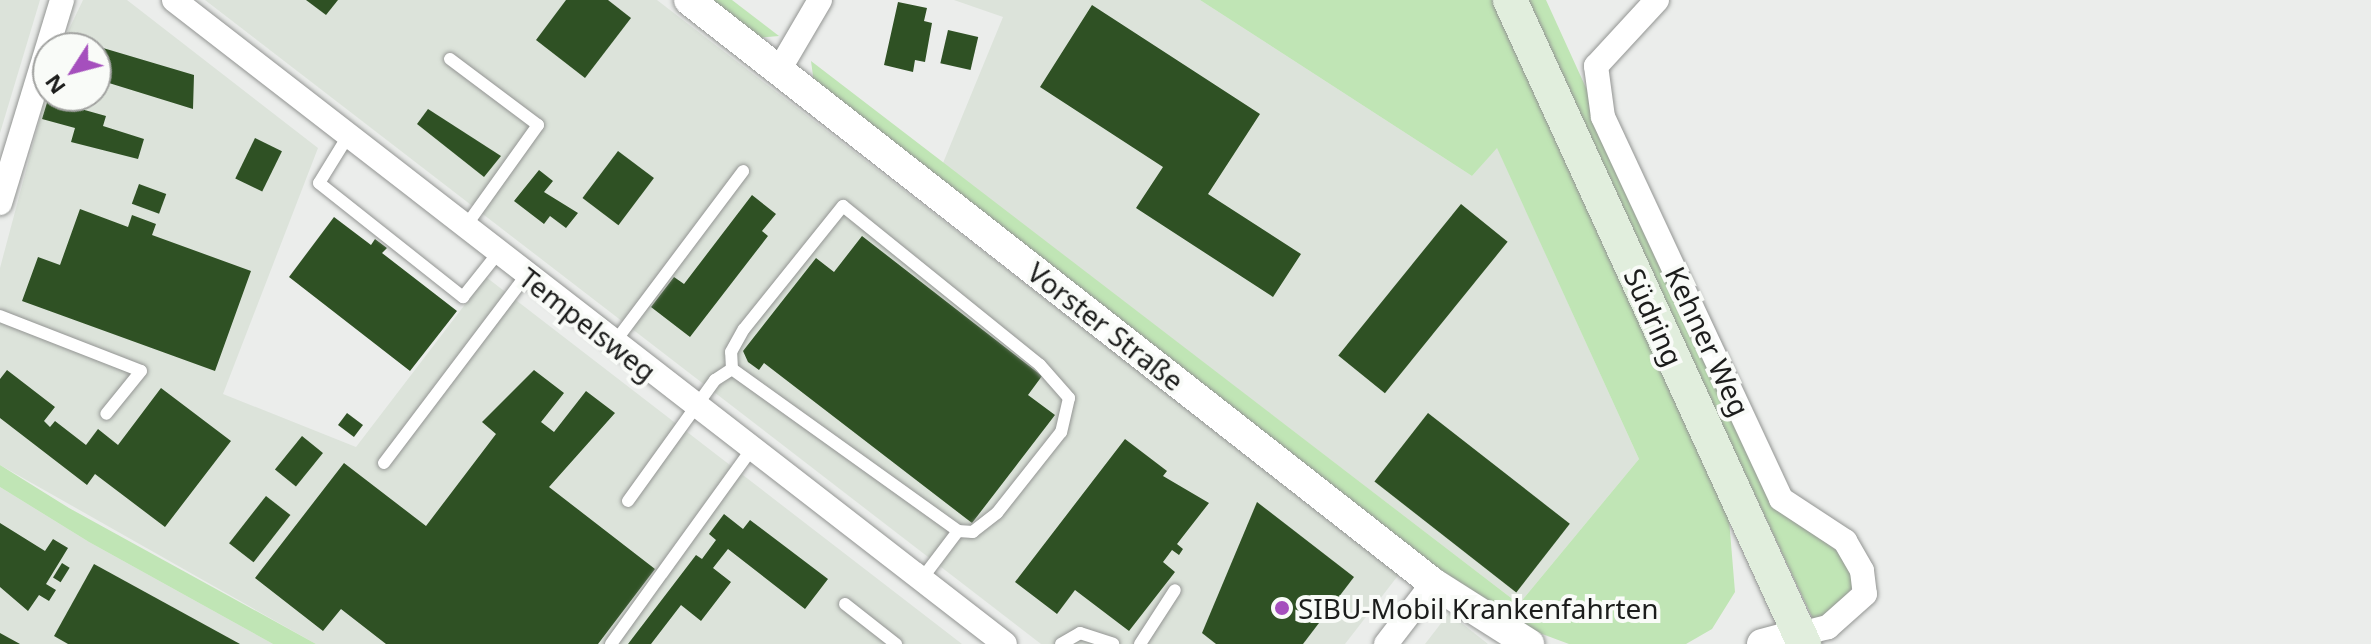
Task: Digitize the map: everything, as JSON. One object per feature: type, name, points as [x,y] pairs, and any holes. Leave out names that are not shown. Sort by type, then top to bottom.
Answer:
[{"type":"main road","name":"Südring","points":[[1510,0],[1801,639]]},
{"type":"street","points":[[0,203],[62,0]]},
{"type":"street","name":"Tempelsweg","points":[[174,0],[1005,644]]},
{"type":"street","name":"Vorster Straße","points":[[689,0],[1433,583],[1529,644]]},
{"type":"street","points":[[779,70],[820,0]]},
{"type":"street","name":"Kehner Weg","points":[[1657,0],[1596,66],[1603,117],[1781,499],[1845,541],[1862,571],[1865,594],[1828,627],[1801,639]]},
{"type":"street","points":[[1386,644],[1433,583]]},
{"type":"street","points":[[1762,644],[1801,639]]},
{"type":"lane","points":[[450,59],[538,125],[465,227]]},
{"type":"lane","points":[[348,136],[319,183],[463,297],[498,253]]},
{"type":"lane","points":[[614,343],[743,171]]},
{"type":"lane","points":[[628,501],[696,407],[732,369],[731,352],[744,329],[843,206],[1040,365],[1069,398],[1061,432],[997,513],[973,532],[958,531],[732,369]]},
{"type":"lane","points":[[384,463],[526,275]]},
{"type":"lane","points":[[0,316],[141,371],[106,414]]},
{"type":"lane","points":[[611,644],[751,450]]},
{"type":"lane","points":[[921,580],[958,531]]},
{"type":"lane","points":[[1140,644],[1175,590]]},
{"type":"lane","points":[[845,604],[896,644]]},
{"type":"lane","points":[[1061,644],[1080,633],[1113,644]]},
{"type":"shaded area","points":[[0,0],[40,0],[0,133]]},
{"type":"shaded area","points":[[83,0],[127,0],[318,148],[223,394],[356,447],[486,277],[962,644],[316,644],[0,465],[0,268],[42,112],[112,112],[112,32],[68,32]]},
{"type":"shaded area","points":[[205,0],[657,0],[1400,573],[1345,644],[1041,644]]},
{"type":"shaded area","points":[[954,0],[1200,0],[1472,176],[1497,147],[1639,459],[1519,604],[943,163],[1003,17]]},
{"type":"shaded area","points":[[0,487],[89,542],[273,644],[0,644]]},
{"type":"shaded area","points":[[1449,613],[1488,644],[1425,644]]},
{"type":"green space","points":[[709,0],[732,0],[779,36],[758,38]]},
{"type":"green space","points":[[1200,0],[1497,0],[1729,519],[1735,592],[1712,629],[1686,644],[1569,644],[1518,625],[1443,576],[814,83],[811,61],[1519,604],[1639,459],[1497,148],[1472,176]]},
{"type":"green space","points":[[1523,0],[1546,0],[1776,505],[1849,560],[1852,587],[1837,611],[1813,619]]},
{"type":"green space","points":[[0,465],[69,508],[316,644],[273,644],[89,542],[0,487]]},
{"type":"building","points":[[306,0],[338,0],[326,15]]},
{"type":"building","points":[[566,0],[608,0],[631,18],[585,78],[536,40]]},
{"type":"building","points":[[898,2],[927,8],[924,21],[932,23],[925,62],[915,60],[913,72],[884,65]]},
{"type":"building","points":[[1092,5],[1260,114],[1208,194],[1301,254],[1273,297],[1136,208],[1163,167],[1040,87]]},
{"type":"building","points":[[948,30],[978,37],[971,70],[940,63]]},
{"type":"building","points":[[112,51],[194,75],[193,109],[112,84]]},
{"type":"building","points":[[428,109],[501,156],[484,177],[417,124]]},
{"type":"building","points":[[44,112],[92,112],[106,116],[103,126],[144,139],[138,159],[71,142],[75,128],[42,119]]},
{"type":"building","points":[[255,138],[282,151],[262,192],[235,178]]},
{"type":"building","points":[[618,151],[654,178],[618,225],[582,198]]},
{"type":"building","points":[[539,170],[553,181],[544,192],[578,213],[566,228],[550,216],[544,224],[514,201]]},
{"type":"building","points":[[139,184],[166,194],[159,214],[132,204]]},
{"type":"building","points":[[752,195],[776,214],[762,231],[768,236],[690,337],[651,307],[674,277],[684,284]]},
{"type":"building","points":[[1461,204],[1508,242],[1385,393],[1338,356]]},
{"type":"building","points":[[80,209],[128,227],[132,215],[156,224],[152,235],[251,271],[215,371],[22,301],[38,257],[60,265]]},
{"type":"building","points":[[334,217],[371,245],[375,239],[387,248],[382,253],[457,311],[410,371],[289,277]]},
{"type":"building","points":[[862,236],[1042,376],[1028,395],[1055,415],[972,523],[764,363],[759,370],[748,362],[743,351],[816,258],[834,272]]},
{"type":"building","points":[[7,370],[55,407],[44,421],[50,427],[55,421],[86,445],[98,429],[118,445],[161,388],[231,441],[165,527],[95,474],[87,485],[0,418],[0,379]]},
{"type":"building","points":[[534,370],[564,393],[541,422],[554,432],[586,391],[615,413],[549,487],[655,569],[598,644],[386,644],[341,609],[323,631],[255,578],[344,463],[426,526],[496,434],[482,422]]},
{"type":"building","points":[[347,413],[363,425],[354,437],[338,425]]},
{"type":"building","points":[[1428,413],[1570,524],[1516,592],[1374,482]]},
{"type":"building","points":[[302,436],[323,453],[296,486],[275,469]]},
{"type":"building","points":[[1125,439],[1167,471],[1163,476],[1209,503],[1177,544],[1183,549],[1179,555],[1172,550],[1163,562],[1175,572],[1129,631],[1075,590],[1057,614],[1015,582]]},
{"type":"building","points":[[266,496],[290,515],[253,562],[229,543]]},
{"type":"building","points":[[1257,502],[1354,577],[1303,644],[1216,644],[1202,633]]},
{"type":"building","points":[[724,514],[743,529],[750,520],[828,579],[805,609],[728,549],[713,568],[731,582],[701,621],[681,605],[651,644],[628,644],[696,555],[702,559],[716,540],[709,534]]},
{"type":"building","points":[[0,523],[45,551],[53,539],[68,548],[46,584],[56,590],[49,601],[39,595],[28,611],[0,587]]},
{"type":"building","points":[[62,563],[70,568],[61,582],[53,577]]},
{"type":"building","points":[[94,564],[240,644],[68,644],[54,636]]},
{"type":"building","points":[[0,633],[20,644],[0,644]]},
{"type":"place","name":"SIBU-Mobil Krankenfahrten","points":[[1282,608]]}]
